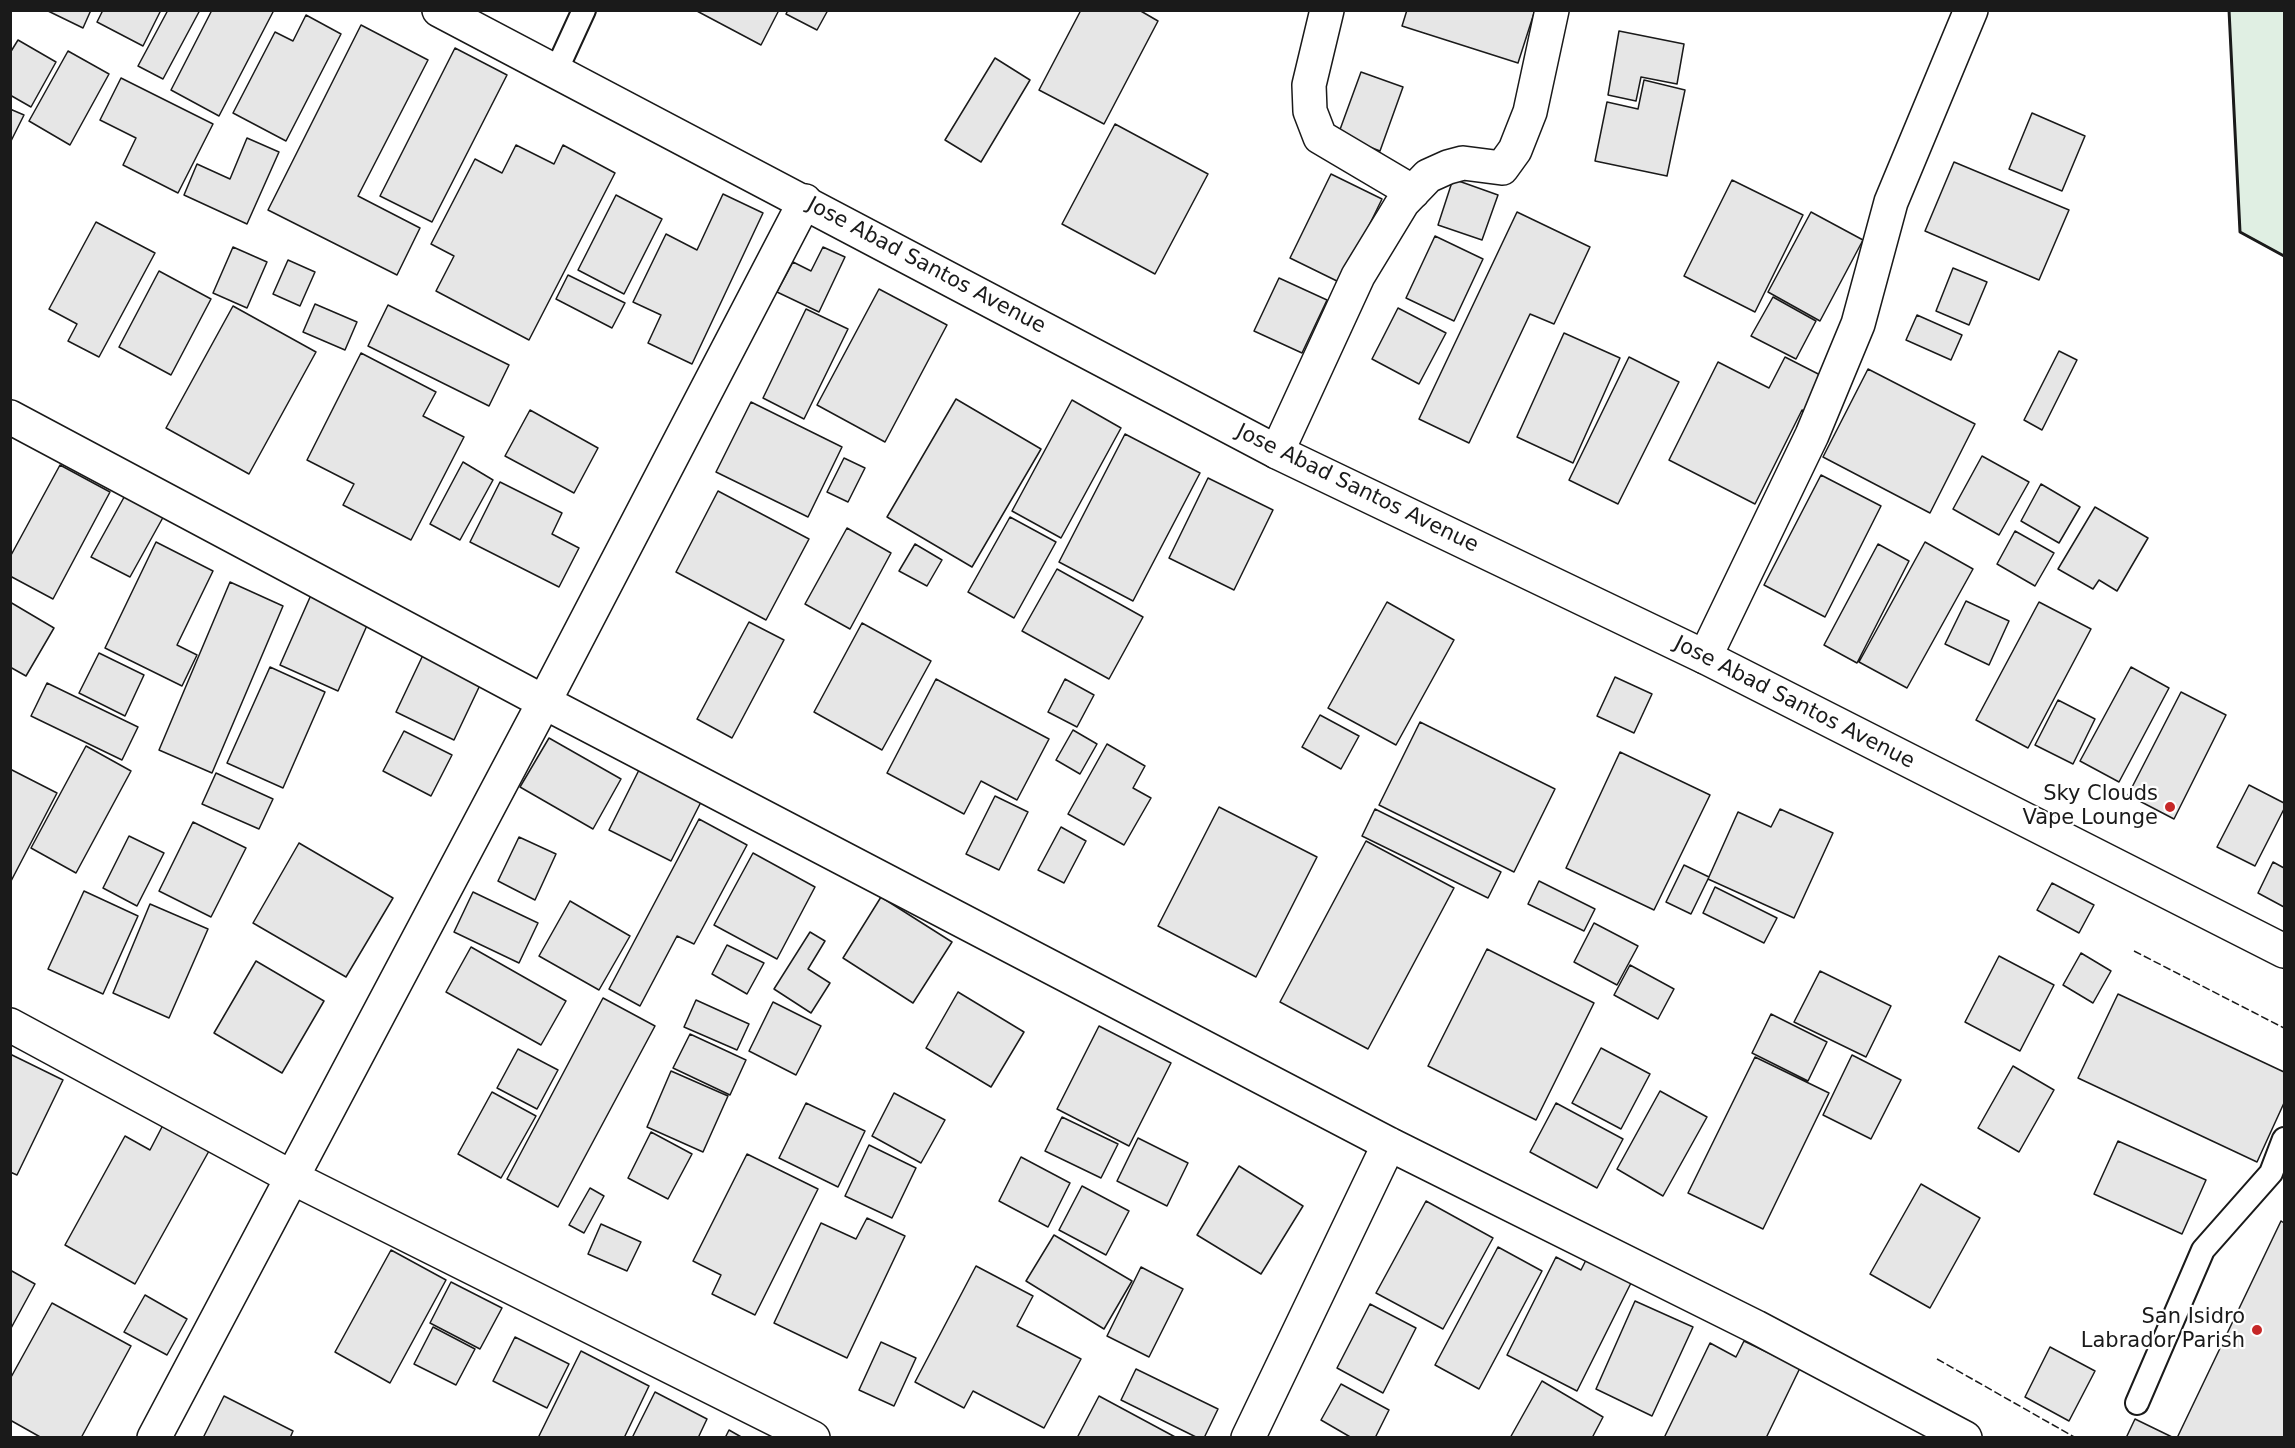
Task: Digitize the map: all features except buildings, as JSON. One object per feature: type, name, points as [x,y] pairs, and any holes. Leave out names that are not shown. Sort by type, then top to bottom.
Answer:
[{"type":"main road","name":"Jose Abad Santos Avenue","points":[[439,10],[805,201],[1277,452],[1705,657],[2284,951]]},
{"type":"main road","points":[[1327,10],[1310,85],[1310,111],[1320,137],[1413,192]]},
{"type":"main road","points":[[1277,452],[1358,276],[1403,202],[1428,176],[1463,163],[1502,168],[1515,150],[1530,112],[1552,10]]},
{"type":"main road","points":[[1705,657],[1812,435],[1858,324],[1891,202],[1971,10]]},
{"type":"main road","points":[[154,1437],[805,201]]},
{"type":"main road","points":[[10,417],[543,702],[1389,1144],[1756,1327],[1965,1437]]},
{"type":"main road","points":[[10,1025],[292,1178],[813,1437]]},
{"type":"main road","points":[[1248,1437],[1389,1144]]},
{"type":"lane","points":[[556,71],[584,10]]},
{"type":"lane","points":[[2137,1403],[2203,1250],[2271,1173],[2284,1139]]},
{"type":"green space","points":[[2229,11],[2284,11],[2284,256],[2240,232]]},
{"type":"fence","points":[[2134,951],[2284,1028]]},
{"type":"fence","points":[[1937,1359],[2076,1438]]},
{"type":"wall","points":[[2229,10],[2240,232],[2284,256]]},
{"type":"place","name":"Sky Clouds Vape Lounge","points":[[2170,807]]},
{"type":"place","name":"San Isidro Labrador Parish","points":[[2257,1330]]}]
